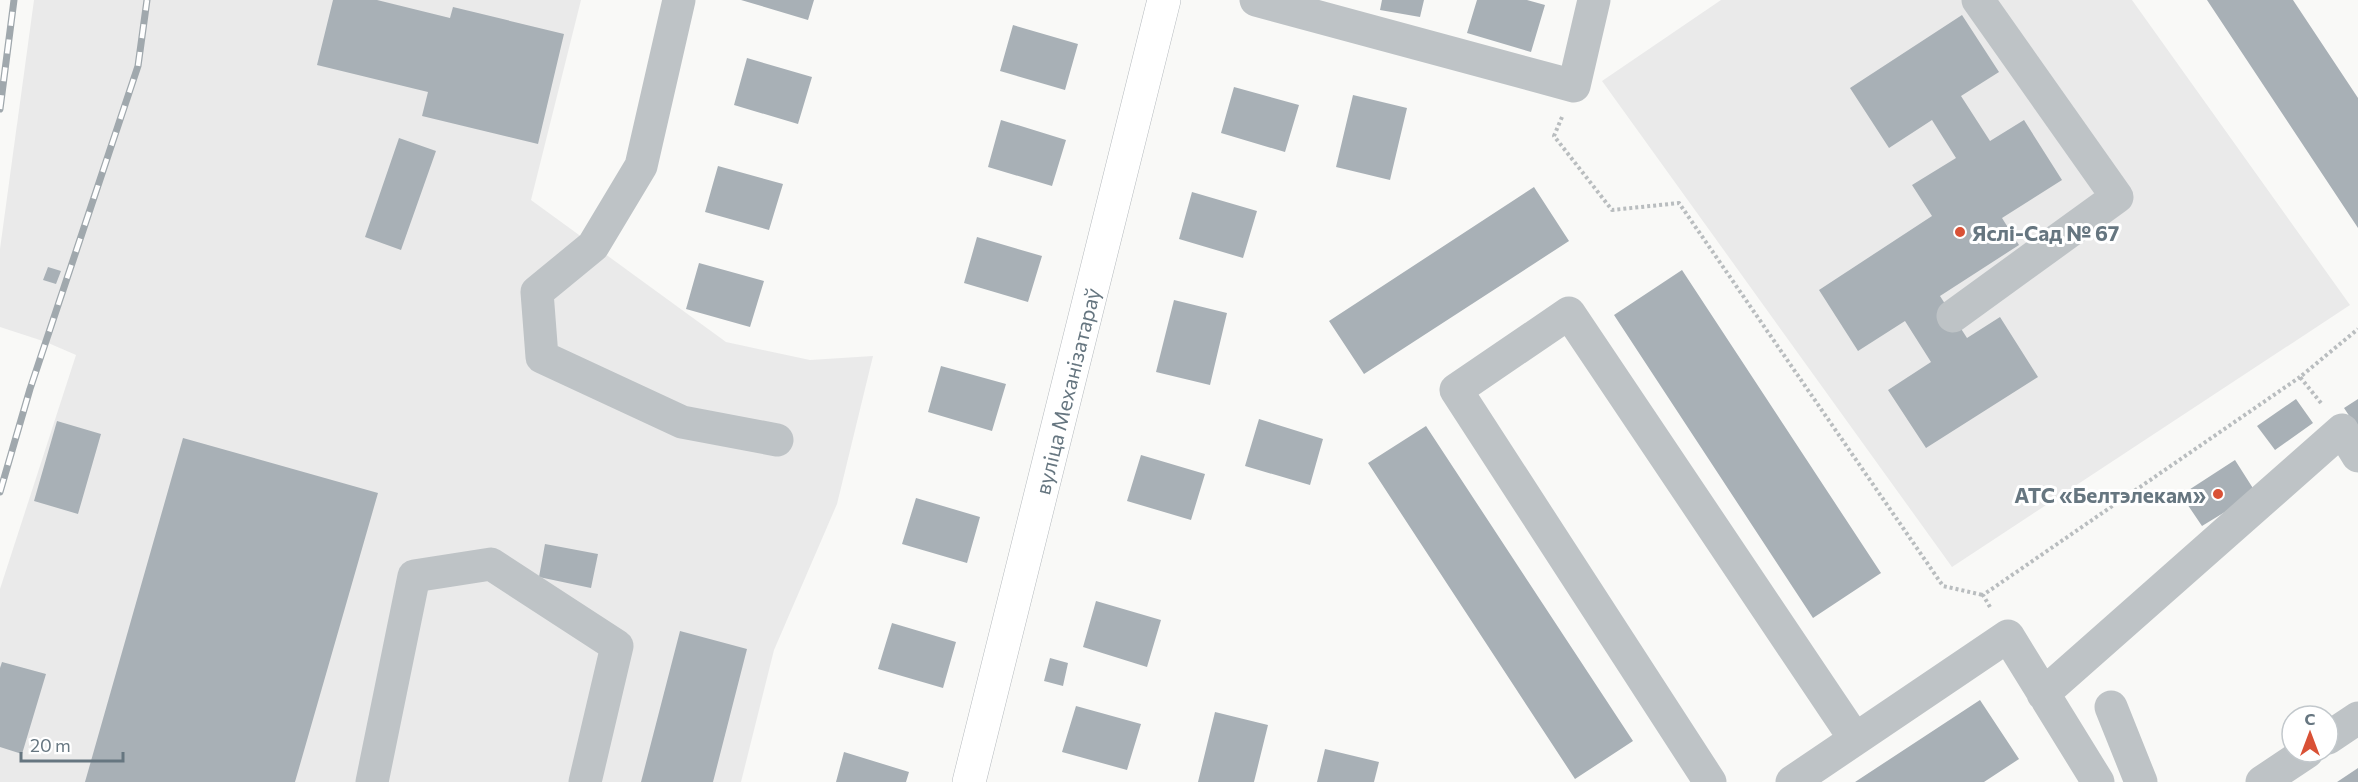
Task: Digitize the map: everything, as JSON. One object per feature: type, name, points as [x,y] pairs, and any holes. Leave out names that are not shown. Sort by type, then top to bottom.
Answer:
[{"type":"main road","name":"вуліца Механізатараў","points":[[971,782],[1164,0]]},
{"type":"street","points":[[680,0],[641,166],[593,246],[537,292],[542,357],[682,422],[777,440]]},
{"type":"street","points":[[1256,0],[1574,86],[1594,0]]},
{"type":"street","points":[[1953,316],[2117,197],[1978,0]]},
{"type":"street","points":[[1710,782],[1456,390],[1569,313],[1855,739]]},
{"type":"street","points":[[2043,694],[2350,443]]},
{"type":"street","points":[[372,782],[414,576],[491,564],[617,646],[585,782]]},
{"type":"street","points":[[1792,782],[2008,636],[2098,782]]},
{"type":"street","points":[[2111,707],[2141,782]]},
{"type":"street","points":[[2340,730],[2358,718]]},
{"type":"street","points":[[2262,782],[2289,764]]},
{"type":"path","points":[[1554,136],[1612,210],[1679,203],[1943,586],[1983,595],[2008,636]]},
{"type":"path","points":[[1983,595],[2300,377],[2358,329]]},
{"type":"path","points":[[2300,377],[2350,443]]},
{"type":"shaded area","points":[[34,0],[581,0],[531,200],[726,342],[810,360],[873,356],[837,504],[774,650],[741,782],[0,782],[0,589],[76,355],[46,342],[0,327],[0,249]]},
{"type":"shaded area","points":[[1721,0],[2132,0],[2350,305],[1952,567],[1602,81]]},
{"type":"building","points":[[333,0],[377,0],[450,18],[453,7],[564,34],[538,144],[422,116],[428,92],[317,65]]},
{"type":"building","points":[[741,0],[814,0],[808,20]]},
{"type":"building","points":[[1382,0],[1424,0],[1420,17],[1380,10]]},
{"type":"building","points":[[1477,0],[1527,0],[1545,5],[1531,52],[1467,33]]},
{"type":"building","points":[[2207,0],[2293,0],[2358,98],[2358,228]]},
{"type":"building","name":"Яслі-Сад № 67","points":[[1962,15],[1999,72],[1961,96],[1990,141],[2024,120],[2062,180],[2002,218],[2019,245],[1940,296],[1967,338],[2000,317],[2038,377],[1926,448],[1888,390],[1931,362],[1905,321],[1858,351],[1819,290],[1932,216],[1912,185],[1956,158],[1932,120],[1889,148],[1850,88]]},
{"type":"building","points":[[1013,25],[1078,44],[1065,90],[1000,71]]},
{"type":"building","points":[[747,58],[812,77],[798,124],[734,105]]},
{"type":"building","points":[[1234,87],[1299,105],[1285,152],[1221,133]]},
{"type":"building","points":[[1353,95],[1407,108],[1390,180],[1336,167]]},
{"type":"building","points":[[1001,120],[1066,140],[1052,186],[988,167]]},
{"type":"building","points":[[399,138],[436,151],[401,250],[365,237]]},
{"type":"building","points":[[718,166],[783,184],[769,230],[705,212]]},
{"type":"building","points":[[1534,187],[1569,241],[1364,374],[1329,321]]},
{"type":"building","points":[[1192,192],[1257,211],[1243,258],[1179,239]]},
{"type":"building","points":[[977,237],[1042,256],[1028,302],[964,283]]},
{"type":"building","points":[[699,263],[764,281],[750,327],[686,309]]},
{"type":"building","points":[[48,267],[61,271],[56,284],[43,280]]},
{"type":"building","points":[[1682,270],[1881,573],[1813,618],[1614,315]]},
{"type":"building","points":[[1174,300],[1227,313],[1210,385],[1156,372]]},
{"type":"building","points":[[941,366],[1006,384],[992,431],[928,412]]},
{"type":"building","points":[[2296,399],[2313,423],[2275,450],[2257,426]]},
{"type":"building","points":[[2358,399],[2358,429],[2344,408]]},
{"type":"building","points":[[1259,419],[1323,439],[1310,485],[1245,466]]},
{"type":"building","points":[[57,421],[101,434],[78,514],[34,501]]},
{"type":"building","points":[[1426,426],[1633,741],[1575,779],[1368,463]]},
{"type":"building","points":[[183,438],[378,493],[295,782],[85,782]]},
{"type":"building","points":[[1141,455],[1205,474],[1191,520],[1127,501]]},
{"type":"building","name":"АТС «Белтэлекам»","points":[[2235,460],[2256,493],[2202,526],[2181,495]]},
{"type":"building","points":[[916,498],[980,517],[967,563],[902,544]]},
{"type":"building","points":[[545,544],[598,554],[591,588],[539,577]]},
{"type":"building","points":[[1096,601],[1161,620],[1147,667],[1083,647]]},
{"type":"building","points":[[892,623],[956,642],[943,688],[878,669]]},
{"type":"building","points":[[680,631],[747,649],[713,782],[641,782]]},
{"type":"building","points":[[1050,658],[1068,663],[1063,686],[1044,681]]},
{"type":"building","points":[[2,662],[46,674],[22,754],[0,747],[0,668]]},
{"type":"building","points":[[1980,700],[2019,759],[1984,782],[1855,782]]},
{"type":"building","points":[[1076,706],[1141,724],[1127,770],[1062,752]]},
{"type":"building","points":[[1215,712],[1268,725],[1254,782],[1198,782]]},
{"type":"building","points":[[1325,749],[1379,762],[1374,782],[1317,782]]},
{"type":"building","points":[[844,752],[909,772],[906,782],[836,782]]},
{"type":"building","points":[[2358,768],[2358,782],[2337,782]]},
{"type":"railway","points":[[0,109],[14,0]]},
{"type":"railway","points":[[0,492],[30,389],[138,66],[147,0]]},
{"type":"place","name":"Яслі-Сад № 67","points":[[1960,232]]},
{"type":"place","name":"АТС «Белтэлекам»","points":[[2218,494]]}]
